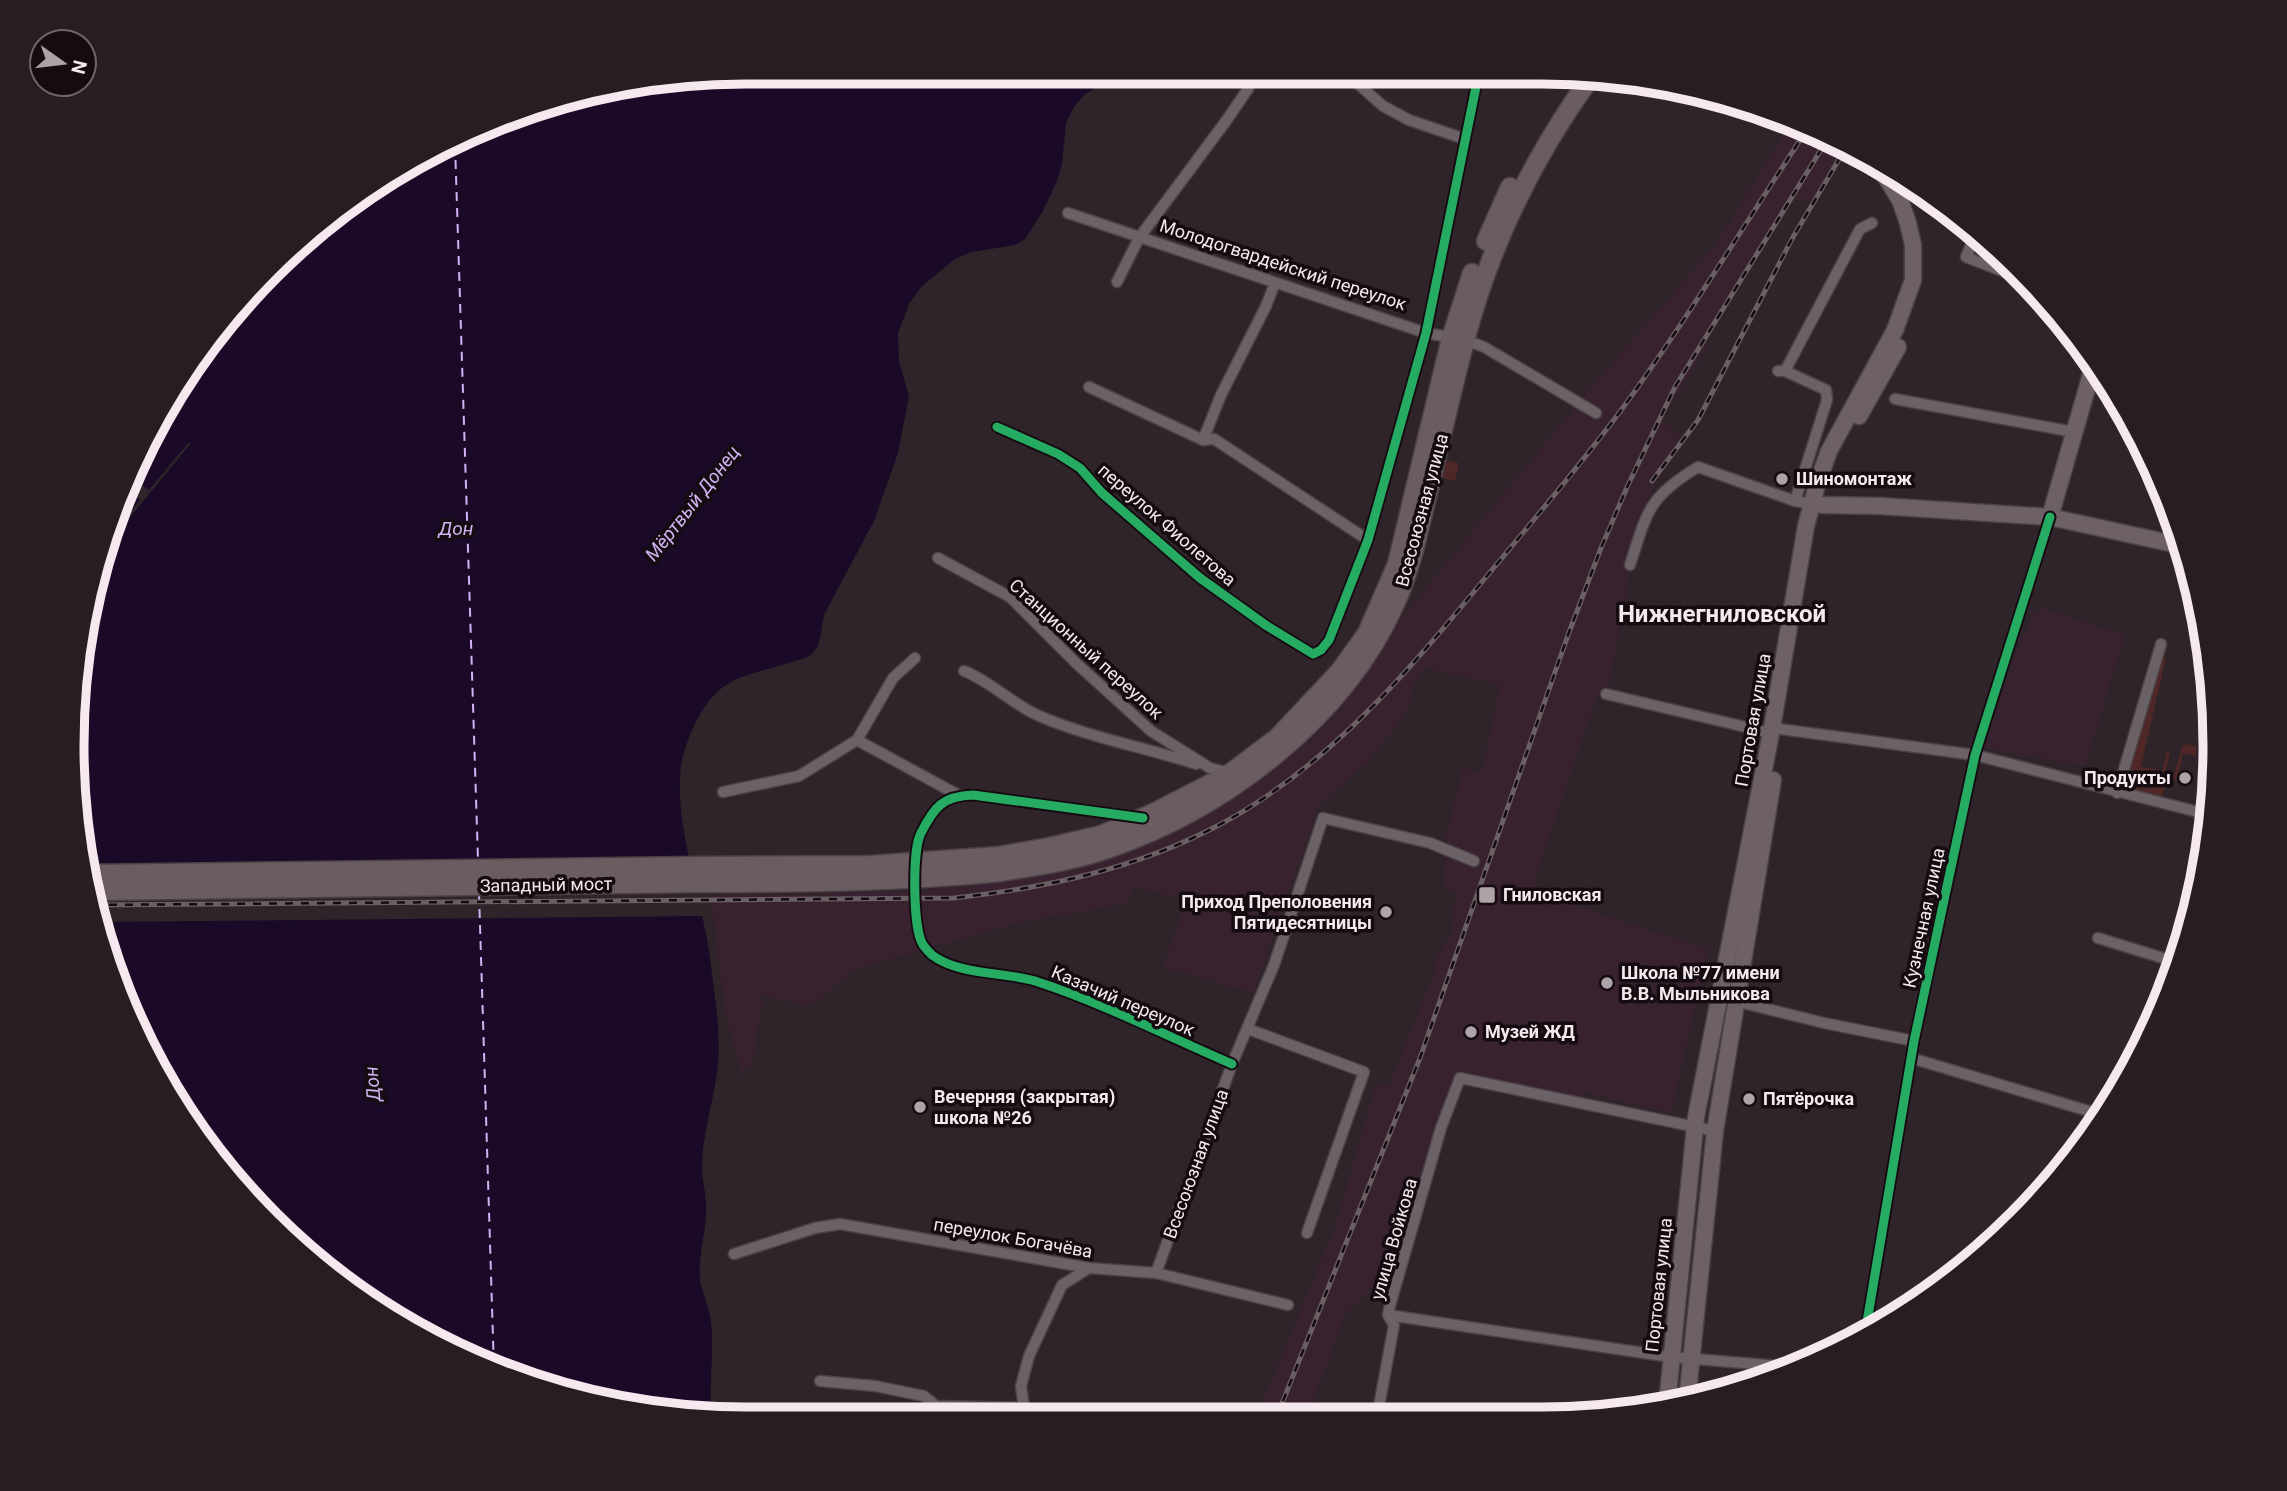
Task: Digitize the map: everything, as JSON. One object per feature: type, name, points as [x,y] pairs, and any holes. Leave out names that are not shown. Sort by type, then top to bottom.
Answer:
[{"type":"highway","name":"Всесоюзная улица","points":[[1135,827],[1158,829],[1236,785],[1286,746],[1349,680],[1379,639],[1410,566],[1472,273],[1498,211],[1526,156],[1573,85]]},
{"type":"highway","name":"Всесоюзная улица","points":[[999,864],[1054,863],[1107,849],[1135,827],[1229,774],[1286,729],[1339,672],[1367,634],[1397,564],[1458,339],[1483,276],[1529,173],[1585,85]]},
{"type":"highway","name":"Западный мост","points":[[97,874],[999,864]]},
{"type":"highway","name":"Западный мост","points":[[101,891],[871,882],[935,878],[999,864]]},
{"type":"main road","name":"Портовая улица","points":[[1668,1395],[1695,1128],[1815,529],[1816,504],[1829,451],[1895,330],[1913,280],[1913,246],[1908,223],[1900,200],[1890,184]]},
{"type":"main road","name":"Портовая улица","points":[[1816,504],[1838,456],[1905,334],[1923,281],[1924,244],[1907,194]]},
{"type":"main road","name":"Кузнечная улица","points":[[2050,517],[2091,376]]},
{"type":"main road","points":[[1816,504],[2050,517],[2171,543]]},
{"type":"main road","name":"Портовая улица","points":[[1688,1390],[1715,1131],[1775,730]]},
{"type":"street","points":[[1117,282],[1139,238],[1226,121],[1249,84]]},
{"type":"street","points":[[1358,84],[1383,106],[1409,120],[1465,139]]},
{"type":"street","points":[[1088,387],[1203,440],[1214,439],[1368,540],[1426,333],[1477,84]]},
{"type":"street","name":"Молодогвардейский переулок","points":[[1068,214],[1426,333],[1483,347],[1596,413]]},
{"type":"street","points":[[1795,501],[1828,400],[1826,390],[1782,371],[1860,229],[1872,223]]},
{"type":"street","points":[[1972,243],[1966,257],[2001,271]]},
{"type":"street","points":[[1203,440],[1221,395],[1275,284]]},
{"type":"street","points":[[1895,399],[2074,432]]},
{"type":"street","name":"переулок Фиолетова","points":[[997,427],[1058,454],[1080,468],[1102,493],[1200,578],[1267,626],[1313,654],[1321,650],[1329,640],[1368,540]]},
{"type":"street","points":[[1630,565],[1649,508],[1671,484],[1698,467],[1795,501],[1816,504]]},
{"type":"street","name":"Кузнечная улица","points":[[1867,1321],[1913,1041],[1975,755],[2050,517]]},
{"type":"street","name":"Станционный переулок","points":[[938,558],[1010,597],[1076,663],[1151,731],[1210,768]]},
{"type":"street","points":[[2117,793],[2161,644]]},
{"type":"street","points":[[723,792],[799,776],[857,740],[893,678],[915,657]]},
{"type":"street","name":"Станционный переулок","points":[[964,671],[1037,715],[1124,744],[1229,774]]},
{"type":"street","points":[[1606,694],[1775,730],[1975,755],[2199,812]]},
{"type":"street","points":[[857,740],[960,796],[973,795],[1135,827]]},
{"type":"street","name":"Казачий переулок","points":[[960,796],[946,800],[931,812],[918,838],[915,916],[922,945],[934,956],[951,965],[1032,980],[1080,997],[1232,1064]]},
{"type":"street","name":"Всесоюзная улица","points":[[1156,1273],[1232,1064],[1274,965],[1323,818],[1430,843],[1474,860]]},
{"type":"street","points":[[2098,938],[2167,960]]},
{"type":"street","points":[[1735,1000],[1824,1023],[1913,1041]]},
{"type":"street","points":[[1248,1029],[1364,1072],[1307,1233]]},
{"type":"street","points":[[1911,1058],[2091,1114]]},
{"type":"street","name":"улица Войкова","points":[[1379,1407],[1394,1325],[1388,1315],[1410,1230],[1441,1128],[1460,1078],[1695,1128]]},
{"type":"street","points":[[1695,1128],[1715,1131]]},
{"type":"street","name":"переулок Богачёва","points":[[734,1254],[815,1228],[840,1224],[1089,1268],[1156,1273],[1288,1305]]},
{"type":"street","points":[[1024,1407],[1021,1386],[1029,1356],[1062,1285],[1089,1268]]},
{"type":"street","points":[[1388,1315],[1690,1360],[1772,1366]]},
{"type":"street","points":[[820,1381],[875,1386],[924,1396],[936,1406],[980,1407]]},
{"type":"shaded area","points":[[1785,130],[1843,157],[1812,205],[1796,195],[1706,339],[1708,345],[1662,420],[1683,440],[1650,493],[1631,555],[1624,610],[1609,682],[1611,697],[1598,694],[1533,885],[1547,890],[1545,896],[1708,949],[1671,1113],[1583,1092],[1580,1098],[1481,1078],[1466,1072],[1376,1284],[1346,1313],[1311,1407],[1261,1407],[1335,1227],[1376,1084],[1389,1086],[1435,971],[1434,963],[1452,931],[1456,893],[1443,887],[1446,859],[1443,849],[1463,768],[1482,773],[1500,684],[1424,668],[1413,685],[1407,711],[1370,760],[1319,805],[1253,993],[1163,967],[1186,900],[1134,887],[1127,903],[1018,923],[855,969],[810,1007],[763,995],[751,1069],[745,1067],[743,1078],[726,1016],[711,896],[921,891],[1003,879],[1249,783],[1293,752],[1359,680],[1394,627],[1590,389],[1717,243]]},
{"type":"shaded area","points":[[1447,460],[1459,463],[1455,481],[1442,478]]},
{"type":"shaded area","points":[[2042,608],[2125,635],[2085,766],[1984,748],[2014,657],[2034,612]]},
{"type":"shaded area","points":[[2160,656],[2166,658],[2141,766],[2162,771],[2167,751],[2170,752],[2164,779],[2139,773],[2129,776]]},
{"type":"shaded area","points":[[2183,745],[2196,746],[2196,756],[2183,753],[2177,780],[2173,779]]},
{"type":"shaded area","points":[[2138,779],[2165,786],[2162,798],[2129,790],[2129,782]]},
{"type":"water","name":"Дон","points":[[1101,84],[1084,95],[1066,123],[1062,164],[1057,181],[1043,211],[1025,239],[1015,245],[972,252],[955,259],[921,287],[909,304],[898,333],[899,362],[909,396],[898,453],[874,521],[825,613],[815,650],[805,658],[731,682],[707,704],[686,746],[681,768],[683,822],[706,934],[719,1038],[718,1064],[706,1129],[702,1173],[706,1210],[700,1270],[701,1285],[712,1327],[712,1406],[616,1394],[533,1372],[453,1339],[378,1296],[309,1243],[248,1182],[195,1113],[152,1038],[134,999],[107,917],[90,832],[85,789],[85,702],[97,616],[119,533],[134,492],[173,415],[195,378],[248,309],[309,248],[378,195],[453,152],[492,134],[533,119],[616,97],[702,85]]},
{"type":"pier","points":[[189,442],[191,443],[121,529],[140,500],[133,494],[140,484],[149,490]]},
{"type":"pier","points":[[694,858],[707,916],[108,922],[96,867]]},
{"type":"ferry route","points":[[455,151],[478,860]]},
{"type":"ferry route","points":[[479,893],[494,1358]]},
{"type":"railway","points":[[104,905],[954,898],[1023,889],[1090,874],[1156,854],[1188,840],[1259,802],[1296,775],[1364,715],[1427,648],[1622,409],[1694,305],[1802,137]]},
{"type":"railway","points":[[1281,1407],[1420,1058],[1568,635],[1628,485],[1675,387],[1823,147]]},
{"type":"railway","points":[[1652,481],[1698,420],[1793,237],[1841,156]]},
{"type":"cycle path","points":[[997,427],[1058,454],[1080,468],[1102,493],[1200,578],[1267,626],[1313,654],[1321,650],[1329,640],[1368,540],[1426,333],[1477,84]]},
{"type":"cycle path","points":[[1867,1321],[1914,1041],[1975,755],[2050,517]]},
{"type":"cycle path","points":[[1143,818],[973,795],[947,801],[930,816],[918,842],[915,905],[922,943],[932,955],[955,966],[1035,981],[1110,1010],[1232,1064]]},
{"type":"place","name":"Шиномонтаж","points":[[1782,479]]},
{"type":"place","name":"Продукты","points":[[2185,778]]},
{"type":"place","name":"Гниловская","points":[[1487,895]]},
{"type":"place","name":"Приход Преполовения Пятидесятницы","points":[[1386,912]]},
{"type":"place","name":"Школа №77 имени В.В. Мыльникова","points":[[1607,983]]},
{"type":"place","name":"Музей ЖД","points":[[1471,1032]]},
{"type":"place","name":"Пятёрочка","points":[[1749,1099]]},
{"type":"place","name":"Вечерняя (закрытая) школа №26","points":[[920,1107]]},
{"type":"district","name":"Нижнегниловской","points":[[1722,614]]},
{"type":"water label","name":"Мёртвый Донец","points":[[692,503]]}]
